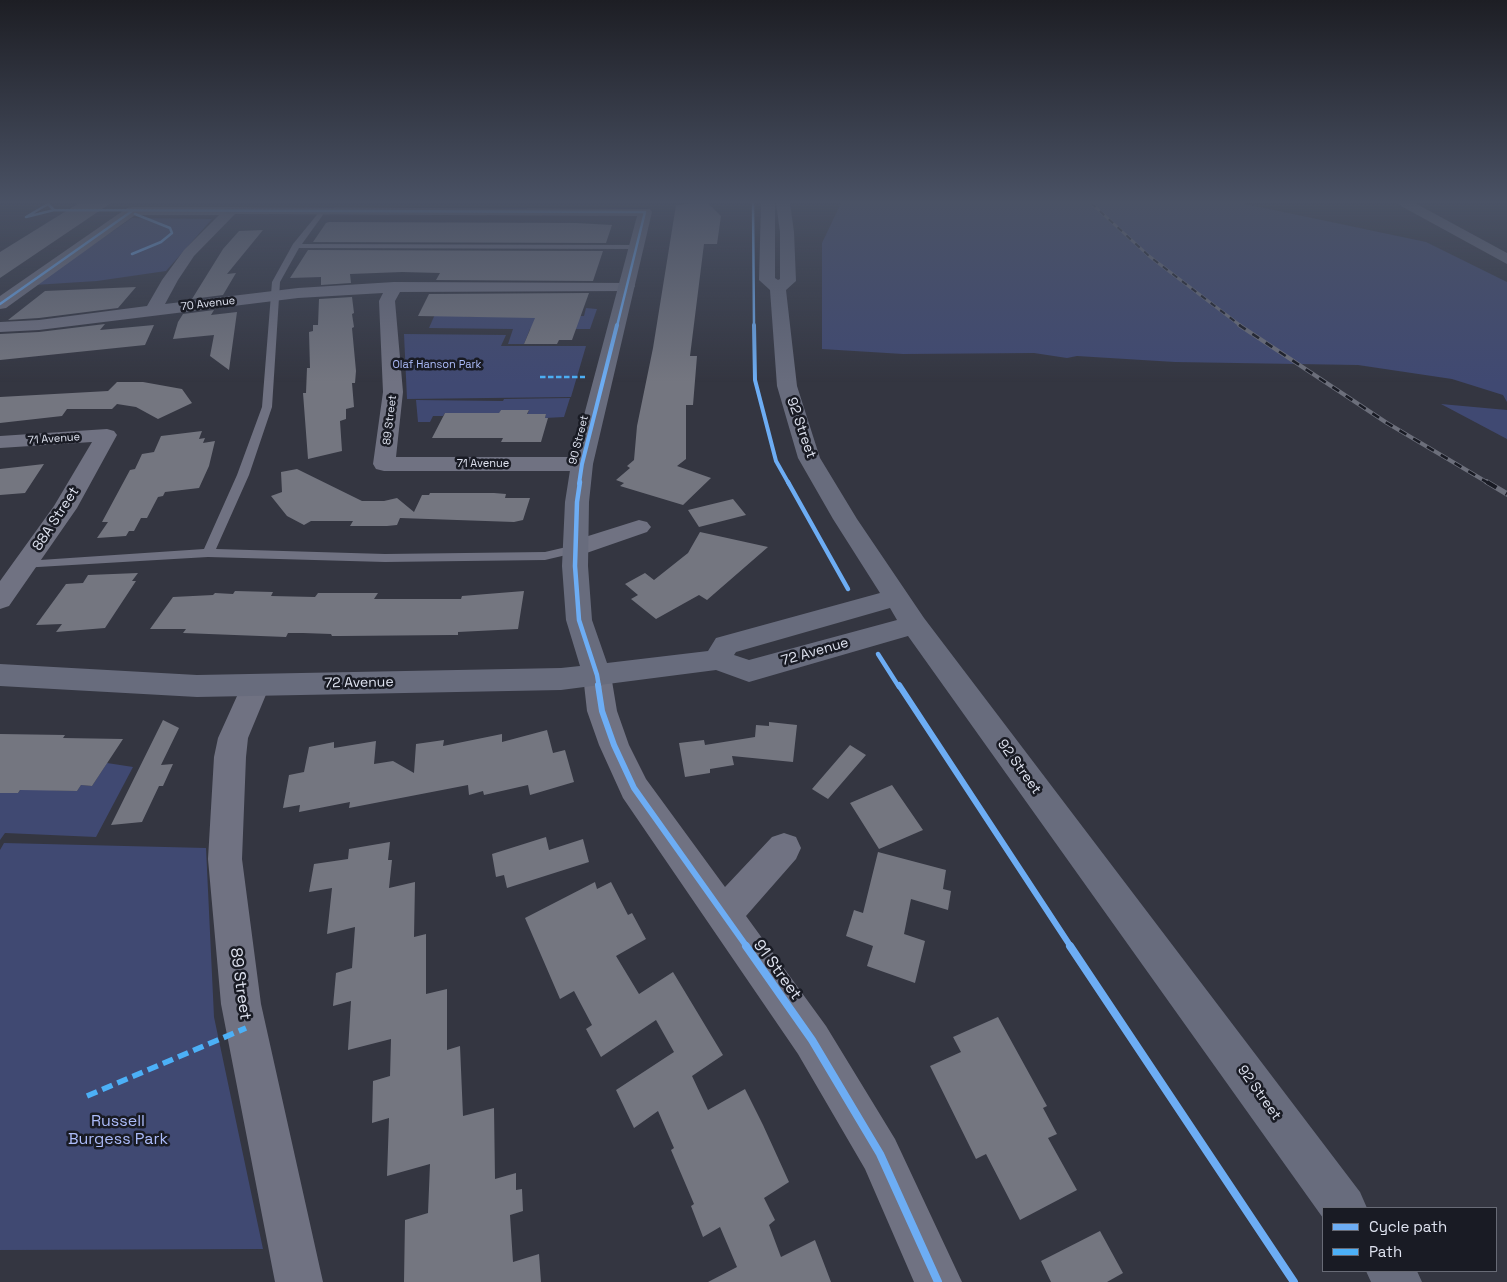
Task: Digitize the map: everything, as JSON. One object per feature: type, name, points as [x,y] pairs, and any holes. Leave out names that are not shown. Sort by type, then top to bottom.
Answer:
[{"type":"street","points":[[0,304],[58,263]]},
{"type":"street","points":[[154,310],[170,280],[183,263]]},
{"type":"street","name":"90 Street","points":[[597,676],[579,620],[575,566],[577,502],[582,464],[634,263]]},
{"type":"street","name":"92 Street","points":[[767,263],[767,280],[778,288],[787,386],[810,458],[845,519],[914,625],[1343,1207]]},
{"type":"street","points":[[778,288],[788,281],[788,263]]},
{"type":"street","name":"70 Avenue","points":[[0,327],[39,325],[276,295],[394,287],[627,286]]},
{"type":"street","name":"89 Street","points":[[384,464],[393,392],[387,301],[394,287]]},
{"type":"street","name":"71 Avenue","points":[[0,442],[108,435]]},
{"type":"street","name":"88A Street","points":[[0,600],[65,508],[108,435]]},
{"type":"street","name":"71 Avenue","points":[[384,464],[582,464]]},
{"type":"street","points":[[575,549],[639,528]]},
{"type":"street","points":[[717,660],[726,645],[895,598]]},
{"type":"street","name":"72 Avenue","points":[[0,674],[191,686],[561,679],[717,660],[749,671],[914,625]]},
{"type":"street","name":"91 Street","points":[[597,676],[602,711],[614,745],[634,788],[812,1040],[880,1154],[938,1282]]},
{"type":"street","name":"89 Street","points":[[256,685],[233,738],[230,757],[225,859],[241,1004],[298,1282]]},
{"type":"street","points":[[723,915],[784,848]]},
{"type":"lane","points":[[208,553],[243,475],[267,407],[276,282],[287,263]]},
{"type":"lane","points":[[25,565],[208,553],[385,558],[545,556],[575,549]]},
{"type":"green space","points":[[66,263],[173,263],[166,271],[97,281],[34,285]]},
{"type":"green space","points":[[822,263],[1468,263],[1507,282],[1507,402],[1503,395],[1452,379],[1358,365],[1175,362],[1077,356],[1067,358],[1034,353],[903,354],[822,349]]},
{"type":"green space","points":[[586,308],[597,309],[590,329],[530,329],[524,344],[508,344],[513,329],[429,328],[436,312],[472,317],[489,317],[494,309],[495,317],[584,316]]},
{"type":"green space","name":"Olaf Hanson Park","points":[[404,334],[506,335],[501,346],[586,346],[571,397],[407,399]]},
{"type":"green space","points":[[570,398],[564,417],[545,418],[546,414],[526,418],[529,410],[501,410],[499,414],[445,413],[443,416],[433,416],[430,422],[418,422],[416,400],[503,401],[504,399]]},
{"type":"green space","points":[[1441,404],[1507,410],[1507,439]]},
{"type":"green space","points":[[107,763],[133,767],[96,837],[5,833],[0,840],[0,793],[18,793],[21,789],[77,791],[81,785],[92,786]]},
{"type":"green space","name":"Russell Burgess Park","points":[[4,843],[206,848],[214,1017],[263,1249],[0,1250],[0,850]]},
{"type":"building","points":[[0,263],[22,263],[0,278]]},
{"type":"building","points":[[214,263],[236,263],[227,274],[236,273],[223,295],[192,299]]},
{"type":"building","points":[[300,263],[599,263],[593,281],[436,280],[440,273],[402,272],[350,274],[351,283],[321,285],[321,277],[290,278]]},
{"type":"building","points":[[667,263],[702,263],[690,356],[697,356],[693,405],[686,405],[686,459],[677,466],[711,478],[683,505],[620,486],[624,483],[616,480],[630,468],[627,466],[634,460],[637,426],[653,348]]},
{"type":"building","points":[[136,287],[118,308],[8,320],[45,291]]},
{"type":"building","points":[[589,293],[572,340],[559,340],[557,344],[524,344],[535,318],[418,316],[429,294]]},
{"type":"building","points":[[352,297],[354,327],[352,328],[356,371],[355,383],[352,383],[354,407],[346,409],[346,419],[340,421],[342,451],[308,459],[303,393],[306,393],[307,368],[310,368],[309,332],[313,331],[313,325],[318,325],[319,299]]},
{"type":"building","points":[[214,310],[211,315],[237,312],[229,370],[210,356],[214,335],[173,339],[178,322],[183,314]]},
{"type":"building","points":[[105,324],[100,330],[154,325],[145,345],[0,360],[0,334],[39,332]]},
{"type":"building","points":[[117,382],[143,382],[182,389],[192,403],[158,419],[136,407],[117,404],[112,409],[67,409],[62,416],[0,423],[0,397],[108,391]]},
{"type":"building","points":[[501,410],[529,410],[527,414],[546,414],[545,418],[548,418],[541,442],[501,442],[503,438],[432,438],[445,413],[499,413]]},
{"type":"building","points":[[202,431],[199,439],[205,438],[203,443],[215,441],[209,466],[199,488],[165,492],[163,496],[158,497],[147,518],[141,518],[134,531],[129,531],[126,536],[97,538],[108,522],[102,522],[130,470],[135,469],[142,454],[154,452],[161,436]]},
{"type":"building","points":[[44,464],[25,493],[0,495],[0,469]]},
{"type":"building","points":[[297,469],[362,501],[384,501],[397,498],[414,512],[422,495],[429,495],[430,493],[494,493],[506,494],[505,498],[530,498],[523,520],[514,522],[400,518],[397,525],[387,526],[350,526],[353,521],[311,521],[304,525],[287,516],[271,496],[282,492],[281,472]]},
{"type":"building","points":[[733,499],[746,515],[699,527],[688,510]]},
{"type":"building","points":[[700,532],[768,547],[707,600],[699,595],[656,619],[631,599],[638,595],[625,584],[645,573],[654,580],[688,553]]},
{"type":"building","points":[[138,573],[132,581],[136,581],[105,628],[56,632],[62,624],[36,625],[66,584],[83,583],[88,575]]},
{"type":"building","points":[[235,591],[273,592],[271,596],[315,597],[318,593],[378,593],[374,599],[461,599],[462,596],[524,591],[518,629],[458,632],[458,635],[332,636],[331,634],[288,633],[286,637],[183,633],[186,629],[150,629],[173,597],[213,595],[215,593],[233,594]]},
{"type":"building","points":[[163,720],[179,728],[161,765],[173,764],[163,786],[159,786],[142,822],[111,825]]},
{"type":"building","points":[[769,722],[797,725],[793,762],[732,756],[734,765],[710,769],[710,773],[685,777],[679,743],[704,740],[705,745],[755,737],[756,725],[769,726]]},
{"type":"building","points":[[547,730],[553,753],[565,750],[574,782],[530,795],[528,785],[484,795],[483,791],[469,795],[468,785],[349,808],[350,802],[299,812],[300,805],[283,808],[289,775],[304,772],[309,747],[334,742],[334,748],[376,741],[374,764],[393,761],[414,773],[416,744],[444,740],[443,746],[502,734],[502,742]]},
{"type":"building","points":[[0,734],[65,735],[63,738],[123,739],[92,786],[81,785],[77,791],[20,790],[18,793],[0,793]]},
{"type":"building","points":[[850,745],[866,755],[828,799],[812,789]]},
{"type":"building","points":[[892,785],[923,830],[879,849],[850,803]]},
{"type":"building","points":[[546,837],[549,850],[583,839],[589,862],[507,888],[504,875],[496,877],[492,854]]},
{"type":"building","points":[[390,842],[388,860],[392,860],[389,888],[415,882],[414,937],[426,934],[426,994],[447,989],[447,1050],[460,1046],[463,1116],[494,1108],[495,1179],[516,1173],[516,1190],[522,1189],[523,1211],[510,1215],[513,1262],[539,1254],[541,1282],[404,1282],[405,1220],[428,1213],[430,1164],[387,1176],[389,1118],[372,1123],[373,1081],[390,1076],[391,1039],[348,1050],[351,1001],[333,1006],[336,973],[352,968],[355,927],[327,934],[332,888],[309,892],[314,864],[348,859],[349,849]]},
{"type":"building","points":[[878,852],[946,870],[943,889],[951,891],[948,910],[911,899],[904,934],[925,941],[915,983],[867,966],[873,946],[846,936],[854,910],[863,913]]},
{"type":"building","points":[[595,882],[597,889],[611,882],[628,915],[632,913],[646,939],[616,956],[639,994],[673,972],[723,1055],[692,1076],[708,1110],[745,1089],[763,1125],[789,1182],[764,1198],[775,1220],[769,1225],[781,1257],[815,1240],[831,1282],[708,1282],[737,1267],[720,1227],[703,1237],[691,1206],[694,1204],[671,1150],[674,1148],[658,1111],[634,1128],[616,1090],[674,1052],[656,1020],[601,1057],[586,1029],[592,1025],[574,991],[560,999],[525,918]]},
{"type":"building","points":[[998,1017],[1047,1106],[1043,1108],[1057,1134],[1048,1138],[1077,1190],[1020,1220],[986,1154],[976,1159],[930,1066],[961,1052],[953,1037]]},
{"type":"building","points":[[1100,1231],[1123,1273],[1107,1282],[1051,1282],[1041,1261]]},
{"type":"railway","points":[[1158,263],[1241,326]]},
{"type":"railway","points":[[1239,325],[1387,423],[1490,484]]},
{"type":"railway","points":[[1487,482],[1507,494]]},
{"type":"marked path","points":[[540,377],[585,377]]},
{"type":"marked path","points":[[87,1096],[246,1028]]},
{"type":"cycle path","points":[[0,304],[58,263]]},
{"type":"cycle path","points":[[632,263],[582,464],[577,502],[575,566],[579,620],[597,675],[602,711],[614,745],[634,788],[812,1040],[880,1154],[938,1282]]},
{"type":"cycle path","points":[[754,263],[755,380],[776,461],[848,589]]},
{"type":"cycle path","points":[[878,654],[1136,1047],[1294,1282]]}]
